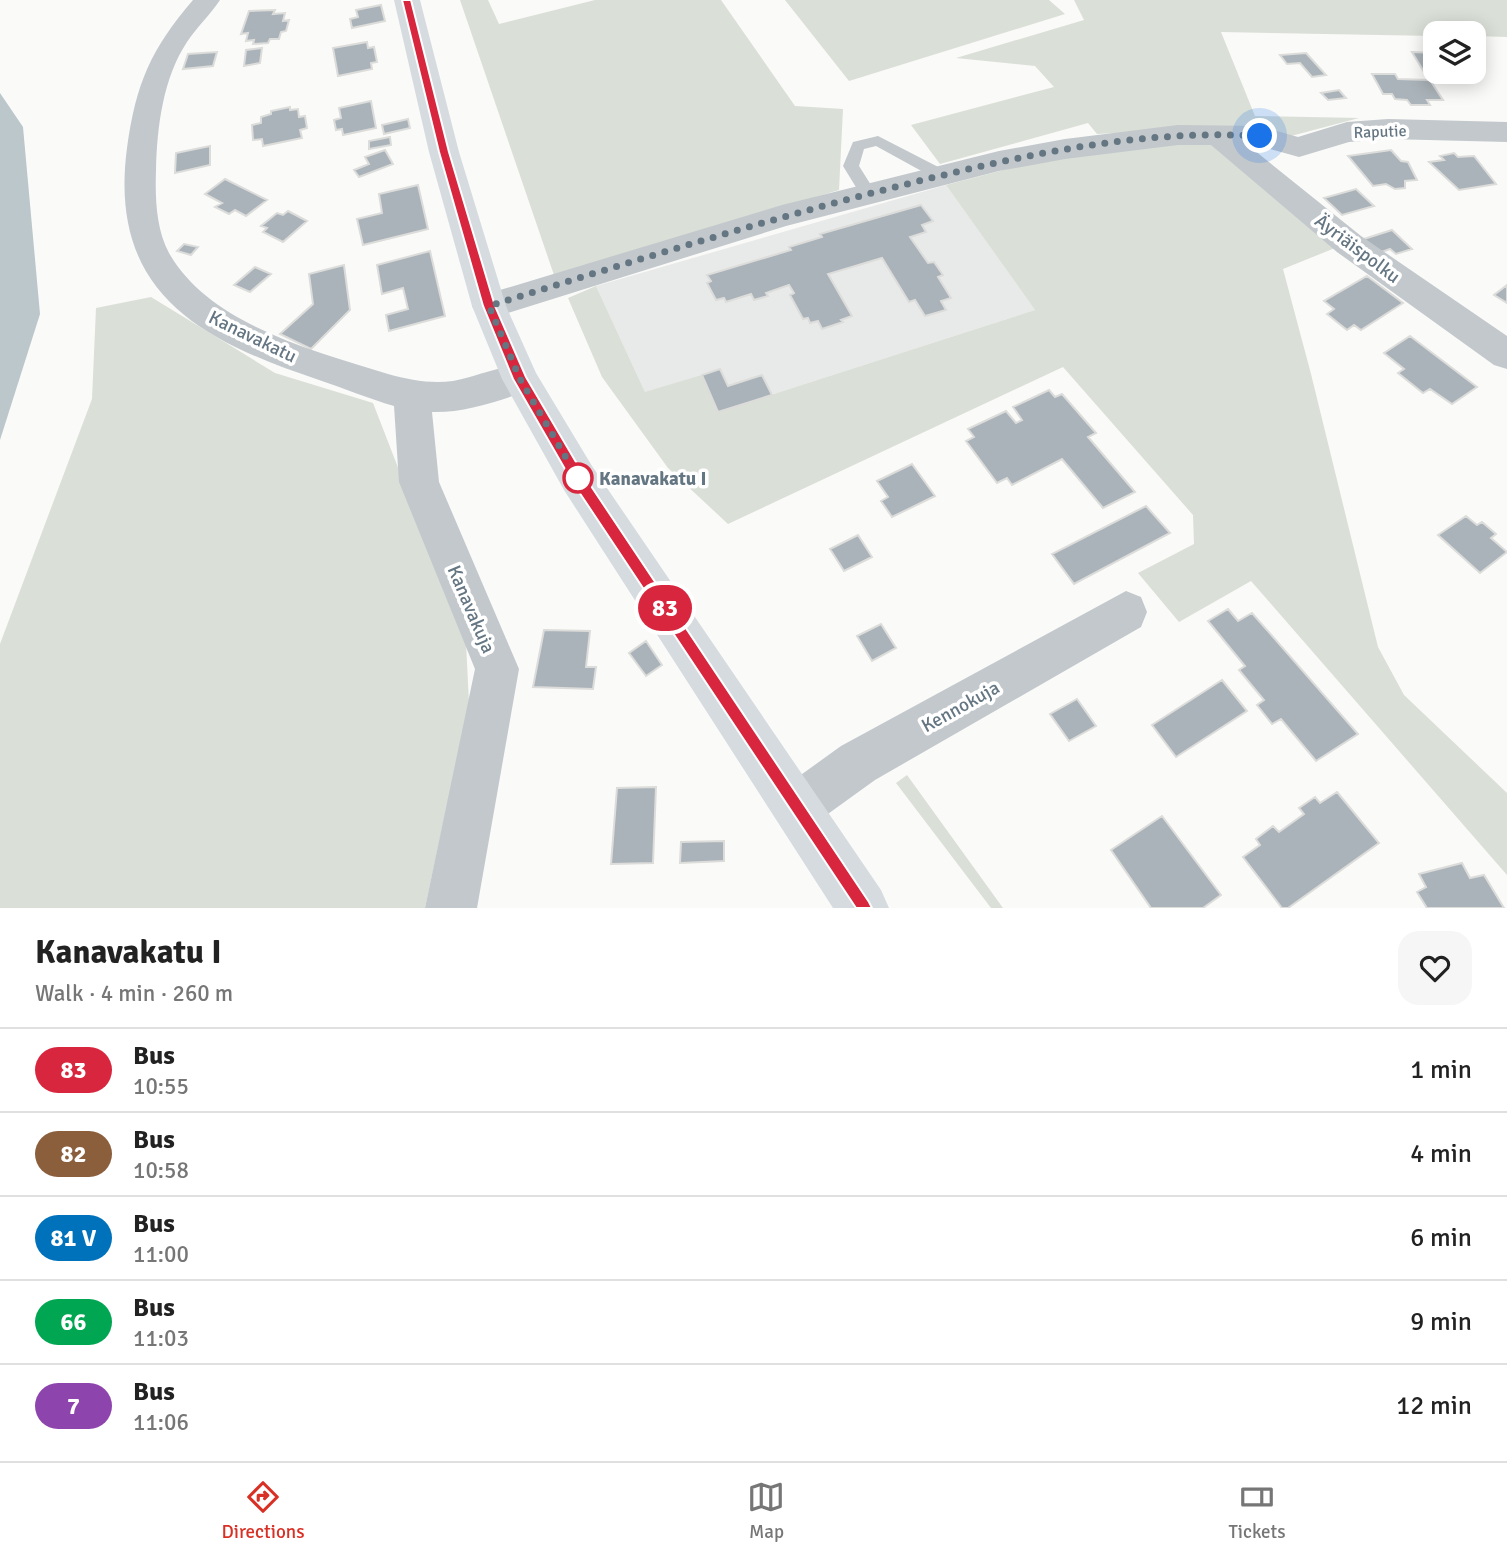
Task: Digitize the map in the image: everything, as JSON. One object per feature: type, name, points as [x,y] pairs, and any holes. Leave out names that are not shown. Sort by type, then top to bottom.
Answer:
[{"type":"main road","points":[[407,0],[444,152],[489,306],[520,379],[578,478],[863,908]]},
{"type":"street","name":"Kanavakatu","points":[[207,0],[182,29],[163,60],[147,102],[141,148],[141,207],[151,251],[177,288],[209,317],[259,343],[412,396],[466,395],[520,379]]},
{"type":"street","name":"Raputie","points":[[1299,146],[1347,132],[1507,131]]},
{"type":"street","name":"Äyriäispolku","points":[[1216,134],[1349,244],[1507,355]]},
{"type":"street","points":[[489,306],[782,216],[868,193],[1065,149],[1178,135],[1260,136],[1299,146],[1296,185],[1304,207]]},
{"type":"street","name":"Kanavakuja","points":[[412,396],[419,482],[497,670],[452,908]]},
{"type":"street","name":"Kennokuja","points":[[797,807],[858,763],[1126,612]]},
{"type":"lane","points":[[868,193],[851,166],[859,146],[878,141],[941,175]]},
{"type":"shaded area","points":[[460,0],[488,0],[499,24],[595,0],[721,0],[795,106],[843,109],[839,190],[554,275]]},
{"type":"shaded area","points":[[785,0],[1049,0],[1065,14],[849,81]]},
{"type":"shaded area","points":[[1074,0],[1507,0],[1507,37],[1486,36],[1486,21],[1423,21],[1423,36],[1221,32],[1255,116],[1359,118],[1291,136],[1242,126],[1097,134],[1088,123],[940,164],[911,125],[1054,87],[1035,66],[956,58],[1084,20]]},
{"type":"shaded area","points":[[0,93],[23,127],[40,314],[0,440]]},
{"type":"shaded area","points":[[1213,140],[1335,248],[1283,269],[1378,647],[1404,695],[1507,793],[1507,875],[1251,581],[1179,622],[1138,573],[1194,544],[1193,515],[1063,367],[728,524],[668,468],[602,377],[568,298],[596,286],[645,392],[702,375],[718,412],[1035,310],[946,185],[1049,158]]},
{"type":"shaded area","points":[[946,185],[1035,310],[718,412],[645,392],[596,286]]},
{"type":"shaded area","points":[[151,297],[275,373],[373,403],[466,643],[469,703],[425,908],[0,908],[0,644],[92,399],[96,308]]},
{"type":"shaded area","points":[[907,775],[1003,908],[991,908],[896,783]]},
{"type":"building","points":[[381,5],[385,21],[352,28],[350,19],[358,17],[356,10]]},
{"type":"building","points":[[275,10],[273,14],[285,13],[283,21],[289,20],[286,31],[281,32],[279,39],[253,44],[254,40],[246,41],[248,33],[241,34],[249,11]]},
{"type":"building","points":[[367,42],[368,48],[374,47],[377,62],[371,63],[372,69],[338,76],[333,48]]},
{"type":"building","points":[[262,48],[260,63],[244,66],[246,50]]},
{"type":"building","points":[[217,52],[213,66],[183,69],[188,54]]},
{"type":"building","points":[[1412,52],[1423,52],[1423,70]]},
{"type":"building","points":[[1306,53],[1326,75],[1312,77],[1300,63],[1287,64],[1280,55]]},
{"type":"building","points":[[1372,74],[1395,74],[1398,79],[1423,80],[1423,84],[1433,84],[1443,100],[1427,100],[1430,105],[1411,105],[1407,100],[1395,99],[1392,94],[1383,94]]},
{"type":"building","points":[[1339,90],[1346,98],[1328,100],[1321,93]]},
{"type":"building","points":[[371,101],[376,128],[343,135],[342,129],[336,130],[334,120],[341,118],[339,108]]},
{"type":"building","points":[[290,107],[290,110],[298,109],[299,117],[305,116],[307,128],[300,130],[302,138],[263,146],[262,139],[253,140],[252,125],[261,123],[261,117],[271,114],[271,111]]},
{"type":"building","points":[[408,119],[410,128],[384,134],[382,125]]},
{"type":"building","points":[[390,137],[391,145],[369,149],[369,141]]},
{"type":"building","points":[[210,146],[210,165],[175,173],[176,153]]},
{"type":"building","points":[[385,150],[393,164],[359,177],[354,170],[369,164],[365,157]]},
{"type":"building","points":[[1391,150],[1401,161],[1408,162],[1417,180],[1405,181],[1405,188],[1395,189],[1386,184],[1373,186],[1348,156]]},
{"type":"building","points":[[1454,153],[1458,157],[1474,156],[1496,184],[1459,190],[1429,162],[1444,160],[1440,156]]},
{"type":"building","points":[[225,179],[267,200],[246,216],[235,210],[229,214],[215,207],[222,203],[205,194]]},
{"type":"building","points":[[418,185],[428,229],[363,245],[357,219],[382,213],[379,194]]},
{"type":"building","points":[[1356,189],[1374,206],[1342,215],[1324,198]]},
{"type":"building","points":[[921,205],[933,221],[922,225],[926,232],[910,237],[928,263],[934,262],[943,275],[938,277],[951,298],[941,301],[946,310],[925,316],[915,300],[909,302],[882,258],[828,274],[852,316],[822,329],[818,321],[810,323],[808,318],[803,319],[790,295],[794,293],[789,285],[754,300],[751,294],[726,302],[724,298],[716,300],[707,283],[711,281],[707,275],[791,250],[789,247],[822,237],[820,234]]},
{"type":"building","points":[[288,211],[307,221],[283,242],[263,232],[267,228],[261,226],[277,213],[283,215]]},
{"type":"building","points":[[1392,230],[1412,249],[1396,254],[1390,249],[1379,253],[1364,239]]},
{"type":"building","points":[[184,244],[198,247],[191,255],[177,251]]},
{"type":"building","points":[[430,251],[445,316],[389,331],[386,315],[408,309],[403,288],[382,294],[377,265]]},
{"type":"building","points":[[344,265],[350,310],[311,349],[280,334],[313,304],[309,274]]},
{"type":"building","points":[[255,267],[271,274],[250,292],[234,285]]},
{"type":"building","points":[[1367,276],[1403,303],[1361,330],[1354,325],[1347,330],[1327,314],[1334,309],[1324,301]]},
{"type":"building","points":[[1507,285],[1507,303],[1494,295]]},
{"type":"building","points":[[1410,336],[1477,387],[1452,404],[1430,389],[1423,393],[1398,373],[1404,369],[1384,353]]},
{"type":"building","points":[[720,369],[728,386],[762,375],[772,395],[718,412],[702,375]]},
{"type":"building","points":[[1049,390],[1055,397],[1062,394],[1096,433],[1088,437],[1135,492],[1103,508],[1062,459],[1012,485],[1007,478],[997,483],[966,441],[974,437],[968,429],[1006,411],[1016,423],[1022,420],[1013,407]]},
{"type":"building","points":[[912,464],[935,496],[892,517],[881,501],[888,497],[877,481]]},
{"type":"building","points":[[1146,506],[1170,533],[1074,584],[1052,554]]},
{"type":"building","points":[[1466,516],[1477,525],[1482,522],[1496,534],[1491,538],[1507,552],[1480,573],[1438,535]]},
{"type":"building","points":[[858,535],[872,557],[844,571],[830,549]]},
{"type":"building","points":[[1228,609],[1238,621],[1252,613],[1358,734],[1316,761],[1281,719],[1272,724],[1257,705],[1264,700],[1239,670],[1245,666],[1208,621]]},
{"type":"building","points":[[881,624],[896,648],[872,661],[857,636]]},
{"type":"building","points":[[544,630],[590,631],[586,667],[596,667],[593,689],[533,687]]},
{"type":"building","points":[[646,641],[662,665],[646,676],[629,653]]},
{"type":"building","points":[[1222,680],[1247,711],[1176,757],[1152,725]]},
{"type":"building","points":[[1077,699],[1096,726],[1069,741],[1050,714]]},
{"type":"building","points":[[656,787],[653,863],[611,864],[617,788]]},
{"type":"building","points":[[1337,792],[1379,843],[1288,908],[1282,908],[1243,857],[1260,845],[1256,839],[1273,826],[1279,832],[1304,814],[1299,808],[1315,797],[1320,803]]},
{"type":"building","points":[[1162,816],[1221,895],[1203,908],[1151,908],[1111,850]]},
{"type":"building","points":[[724,841],[724,861],[680,863],[681,842]]},
{"type":"building","points":[[1462,863],[1470,878],[1484,875],[1504,908],[1427,908],[1417,892],[1426,887],[1419,874]]},
{"type":"bus line","name":"83","points":[[407,0],[444,152],[489,306],[520,379],[578,478],[863,908]]},
{"type":"place","name":"Kanavakatu I","points":[[578,478]]},
{"type":"route","points":[[578,478],[520,379],[489,306],[782,216],[999,161],[1065,149],[1178,135],[1260,136]]}]
